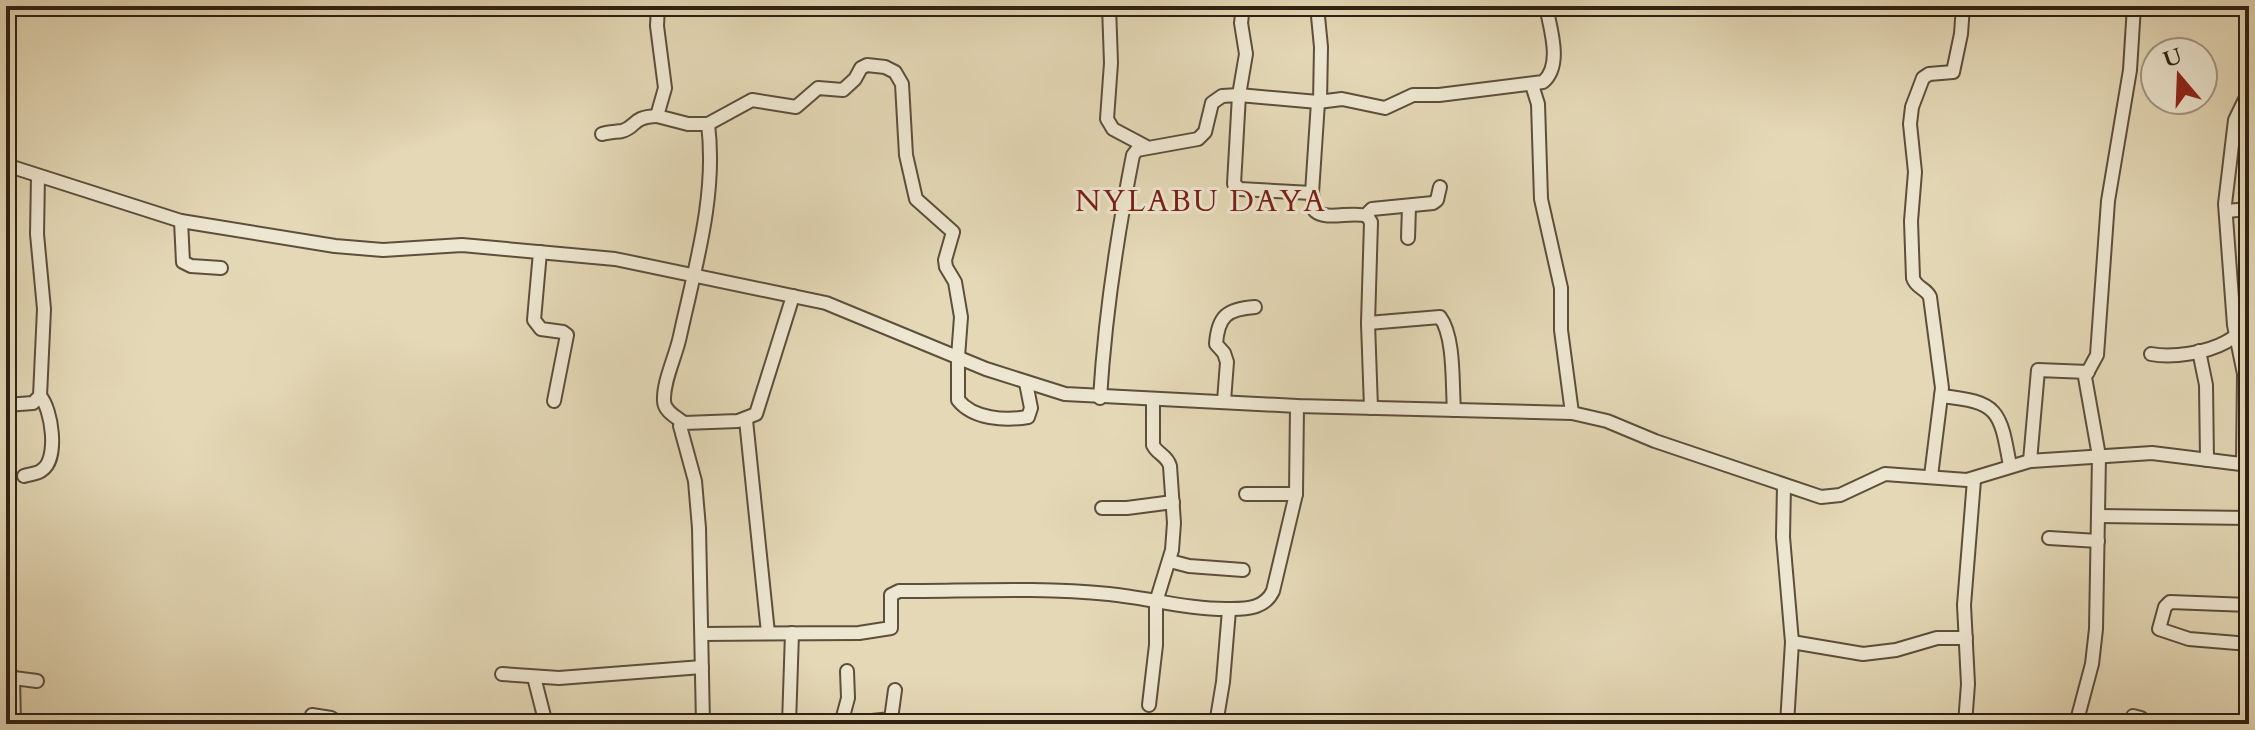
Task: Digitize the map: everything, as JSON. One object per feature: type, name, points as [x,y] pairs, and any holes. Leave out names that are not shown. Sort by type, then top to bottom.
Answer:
[{"type":"street","points":[[657,116],[665,88],[657,26],[658,6]]},
{"type":"street","points":[[1109,6],[1111,63],[1107,119],[1113,129],[1145,146]]},
{"type":"street","points":[[1243,6],[1241,23],[1246,54],[1239,95],[1235,187],[1312,193]]},
{"type":"street","points":[[1317,6],[1321,47],[1312,193],[1318,214],[1366,215],[1372,209],[1433,203],[1437,200],[1440,187]]},
{"type":"street","points":[[1100,398],[1104,337],[1133,155],[1145,146],[1198,139],[1205,132],[1212,103],[1222,96],[1319,102],[1342,99],[1385,108],[1420,93],[1439,95],[1543,82],[1554,66],[1546,6]]},
{"type":"street","points":[[1931,476],[1941,396],[1930,297],[1913,278],[1911,221],[1915,172],[1910,116],[1923,78],[1929,74],[1953,72],[1963,6]]},
{"type":"street","points":[[2076,724],[2095,649],[2099,516],[2099,456],[2086,386],[2088,372],[2097,355],[2108,201],[2129,82],[2134,6]]},
{"type":"street","points":[[602,134],[627,129],[643,117],[657,116],[688,124],[708,124],[752,100],[790,107],[800,105],[818,88],[843,90],[867,65],[885,67],[895,72],[902,84],[906,155],[916,199],[953,232],[945,260],[955,282],[961,317],[958,400],[970,411],[999,419],[1028,417],[1031,408],[1026,383]]},
{"type":"street","points":[[1532,85],[1538,104],[1541,199],[1561,288],[1561,330],[1572,413]]},
{"type":"street","points":[[6,165],[181,221],[335,246],[383,250],[462,245],[627,260],[694,277],[826,303],[1026,383],[1065,394],[1297,406],[1572,413],[1607,421],[1655,441],[1821,497],[1832,497],[1885,474],[1974,480],[2030,461],[2152,453],[2246,464],[2246,361],[2226,211],[2226,178],[2235,120],[2249,91]]},
{"type":"street","points":[[708,124],[711,146],[709,177],[694,277],[664,397],[666,409],[684,423],[746,420],[759,411],[793,296]]},
{"type":"street","points":[[6,405],[33,403],[40,396],[44,309],[37,234],[38,176]]},
{"type":"street","points":[[1408,238],[1409,206]]},
{"type":"street","points":[[2226,211],[2249,209]]},
{"type":"street","points":[[1366,215],[1371,222],[1368,323],[1371,408]]},
{"type":"street","points":[[181,221],[183,262],[191,266],[221,268]]},
{"type":"street","points":[[540,252],[534,320],[541,329],[567,335],[554,401]]},
{"type":"street","points":[[1224,401],[1227,362],[1216,344],[1217,326],[1223,317],[1236,310],[1255,307]]},
{"type":"street","points":[[1368,323],[1440,317],[1449,342],[1454,410]]},
{"type":"street","points":[[2151,354],[2172,356],[2199,351],[2242,333]]},
{"type":"street","points":[[2199,351],[2206,385],[2207,460]]},
{"type":"street","points":[[2030,461],[2038,370],[2088,372]]},
{"type":"street","points":[[24,476],[41,472],[47,467],[52,443],[50,416],[40,396]]},
{"type":"street","points":[[1941,396],[1979,401],[1991,407],[2004,434],[2010,466]]},
{"type":"street","points":[[1149,705],[1156,645],[1156,602],[1170,561],[1174,523],[1168,458],[1156,451],[1153,445],[1153,400]]},
{"type":"street","points":[[702,634],[859,633],[890,628],[890,599],[899,591],[1042,589],[1112,594],[1229,610],[1262,605],[1270,598],[1296,494],[1297,406]]},
{"type":"street","points":[[746,420],[768,633]]},
{"type":"street","points":[[684,423],[680,428],[691,463],[696,497],[703,724]]},
{"type":"street","points":[[1965,724],[1968,684],[1964,605],[1974,480]]},
{"type":"street","points":[[1784,485],[1783,537],[1792,642],[1787,724]]},
{"type":"street","points":[[1246,494],[1296,494]]},
{"type":"street","points":[[1102,508],[1173,502]]},
{"type":"street","points":[[2099,516],[2249,518]]},
{"type":"street","points":[[2049,538],[2098,541]]},
{"type":"street","points":[[1170,561],[1189,566],[1243,570]]},
{"type":"street","points":[[2249,605],[2170,602],[2165,607],[2159,629],[2189,639],[2249,644]]},
{"type":"street","points":[[1216,724],[1229,610]]},
{"type":"street","points":[[789,724],[792,633]]},
{"type":"street","points":[[1792,642],[1863,654],[1896,650],[1937,638],[1966,638]]},
{"type":"street","points":[[502,674],[559,678],[702,667]]},
{"type":"street","points":[[847,671],[848,698],[842,724],[891,719],[895,690]]},
{"type":"street","points":[[2245,724],[2249,674]]},
{"type":"street","points":[[14,724],[10,677],[37,681]]},
{"type":"street","points":[[534,677],[546,724]]},
{"type":"street","points":[[312,715],[331,718],[340,724]]},
{"type":"district","name":"NYLABU DAYA","points":[[1201,201]]}]
